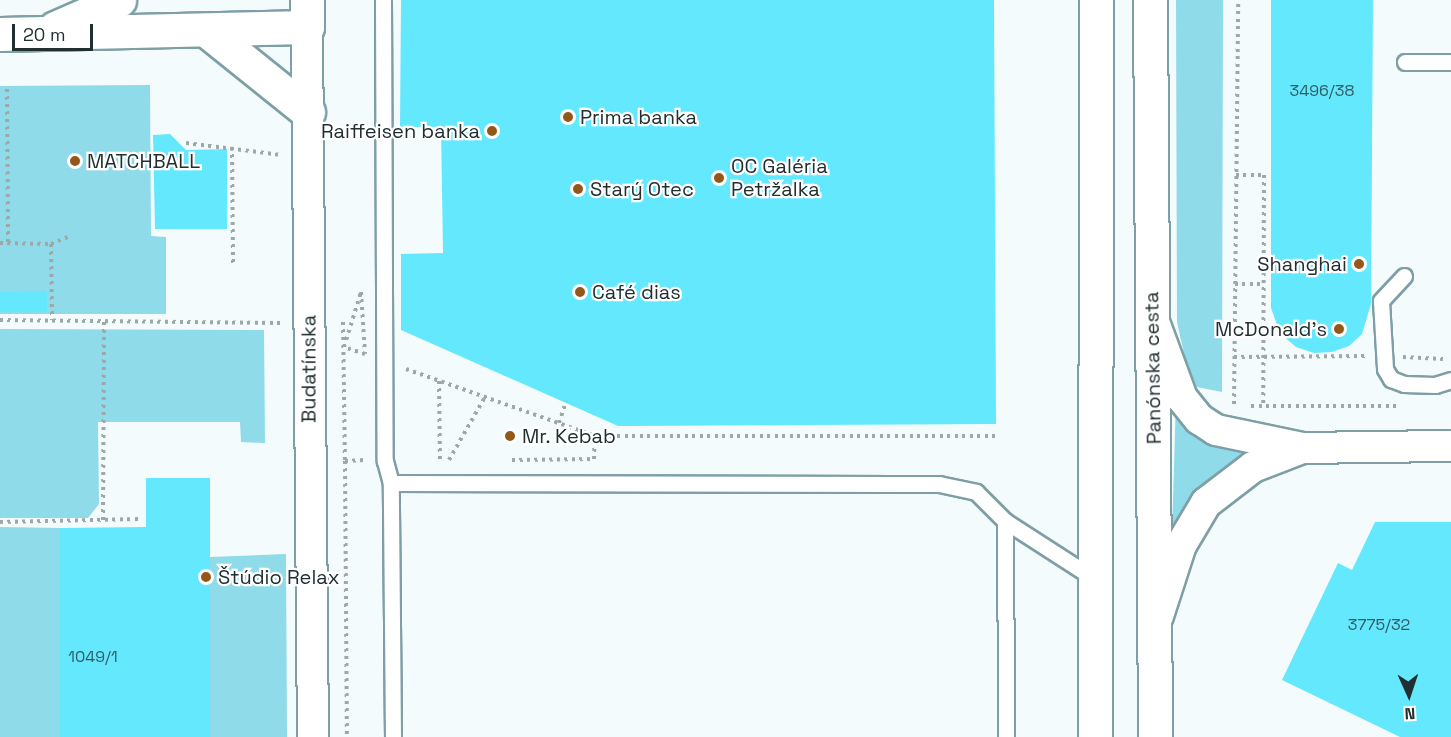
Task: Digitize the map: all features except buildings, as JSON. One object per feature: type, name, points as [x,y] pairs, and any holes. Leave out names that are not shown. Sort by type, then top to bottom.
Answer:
[{"type":"main road","points":[[40,35],[119,0]]},
{"type":"main road","points":[[1095,0],[1095,737]]},
{"type":"main road","name":"Panónska cesta","points":[[1150,0],[1155,737]]},
{"type":"main road","points":[[0,34],[206,30],[307,14]]},
{"type":"main road","points":[[206,30],[308,112]]},
{"type":"street","name":"Budatínska","points":[[307,14],[313,737]]},
{"type":"street","points":[[1153,318],[1178,389],[1199,419],[1226,434],[1302,448],[1451,446]]},
{"type":"street","points":[[1155,624],[1181,545],[1206,503],[1252,467],[1302,448]]},
{"type":"lane","points":[[382,0],[385,461],[391,483],[393,737]]},
{"type":"lane","points":[[1405,62],[1451,62]]},
{"type":"lane","points":[[1404,276],[1381,301],[1381,356],[1387,374],[1397,382],[1435,385],[1451,380]]},
{"type":"lane","points":[[391,483],[939,484],[976,492],[1005,520],[1095,579]]},
{"type":"lane","points":[[1005,520],[1006,737]]},
{"type":"path","points":[[1238,0],[1234,406],[1408,406]]},
{"type":"path","points":[[7,89],[8,243]]},
{"type":"path","points":[[186,143],[267,153]]},
{"type":"path","points":[[232,147],[233,263]]},
{"type":"path","points":[[1236,175],[1264,175],[1263,406]]},
{"type":"path","points":[[0,243],[51,244],[70,236]]},
{"type":"path","points":[[51,244],[52,320]]},
{"type":"path","points":[[1235,284],[1264,284]]},
{"type":"path","points":[[361,292],[365,354],[344,347],[351,325],[361,292]]},
{"type":"path","points":[[0,320],[287,323]]},
{"type":"path","points":[[103,520],[104,321]]},
{"type":"path","points":[[343,322],[347,737]]},
{"type":"path","points":[[1234,357],[1381,356],[1451,360]]},
{"type":"path","points":[[395,365],[595,436],[1000,436]]},
{"type":"path","points":[[439,381],[440,460]]},
{"type":"path","points":[[449,460],[485,397]]},
{"type":"path","points":[[559,423],[566,402]]},
{"type":"path","points":[[505,460],[594,459],[595,436]]},
{"type":"path","points":[[345,460],[357,460]]},
{"type":"path","points":[[430,460],[460,460]]},
{"type":"path","points":[[0,522],[139,519]]},
{"type":"shaded area","points":[[1176,0],[1223,0],[1222,392],[1197,387],[1190,381],[1177,322]]},
{"type":"shaded area","name":"MATCHBALL","points":[[150,85],[151,236],[166,237],[166,314],[0,314],[0,86]]},
{"type":"shaded area","points":[[0,329],[264,330],[265,443],[241,442],[240,422],[98,422],[99,504],[88,518],[0,518]]},
{"type":"shaded area","points":[[1176,397],[1252,451],[1199,490],[1172,536]]},
{"type":"shaded area","points":[[0,527],[60,528],[60,737],[0,737]]},
{"type":"shaded area","points":[[286,554],[287,737],[210,737],[210,557]]},
{"type":"place","name":"Prima banka","points":[[568,117]]},
{"type":"place","name":"Raiffeisen banka","points":[[492,131]]},
{"type":"place","name":"MATCHBALL","points":[[75,161]]},
{"type":"place","name":"OC Galéria Petržalka","points":[[719,178]]},
{"type":"place","name":"Starý Otec","points":[[578,189]]},
{"type":"place","name":"Shanghai","points":[[1359,264]]},
{"type":"place","name":"Café dias","points":[[580,292]]},
{"type":"place","name":"McDonald's","points":[[1339,329]]},
{"type":"place","name":"Mr. Kebab","points":[[510,436]]},
{"type":"place","name":"Štúdio Relax","points":[[206,577]]}]
